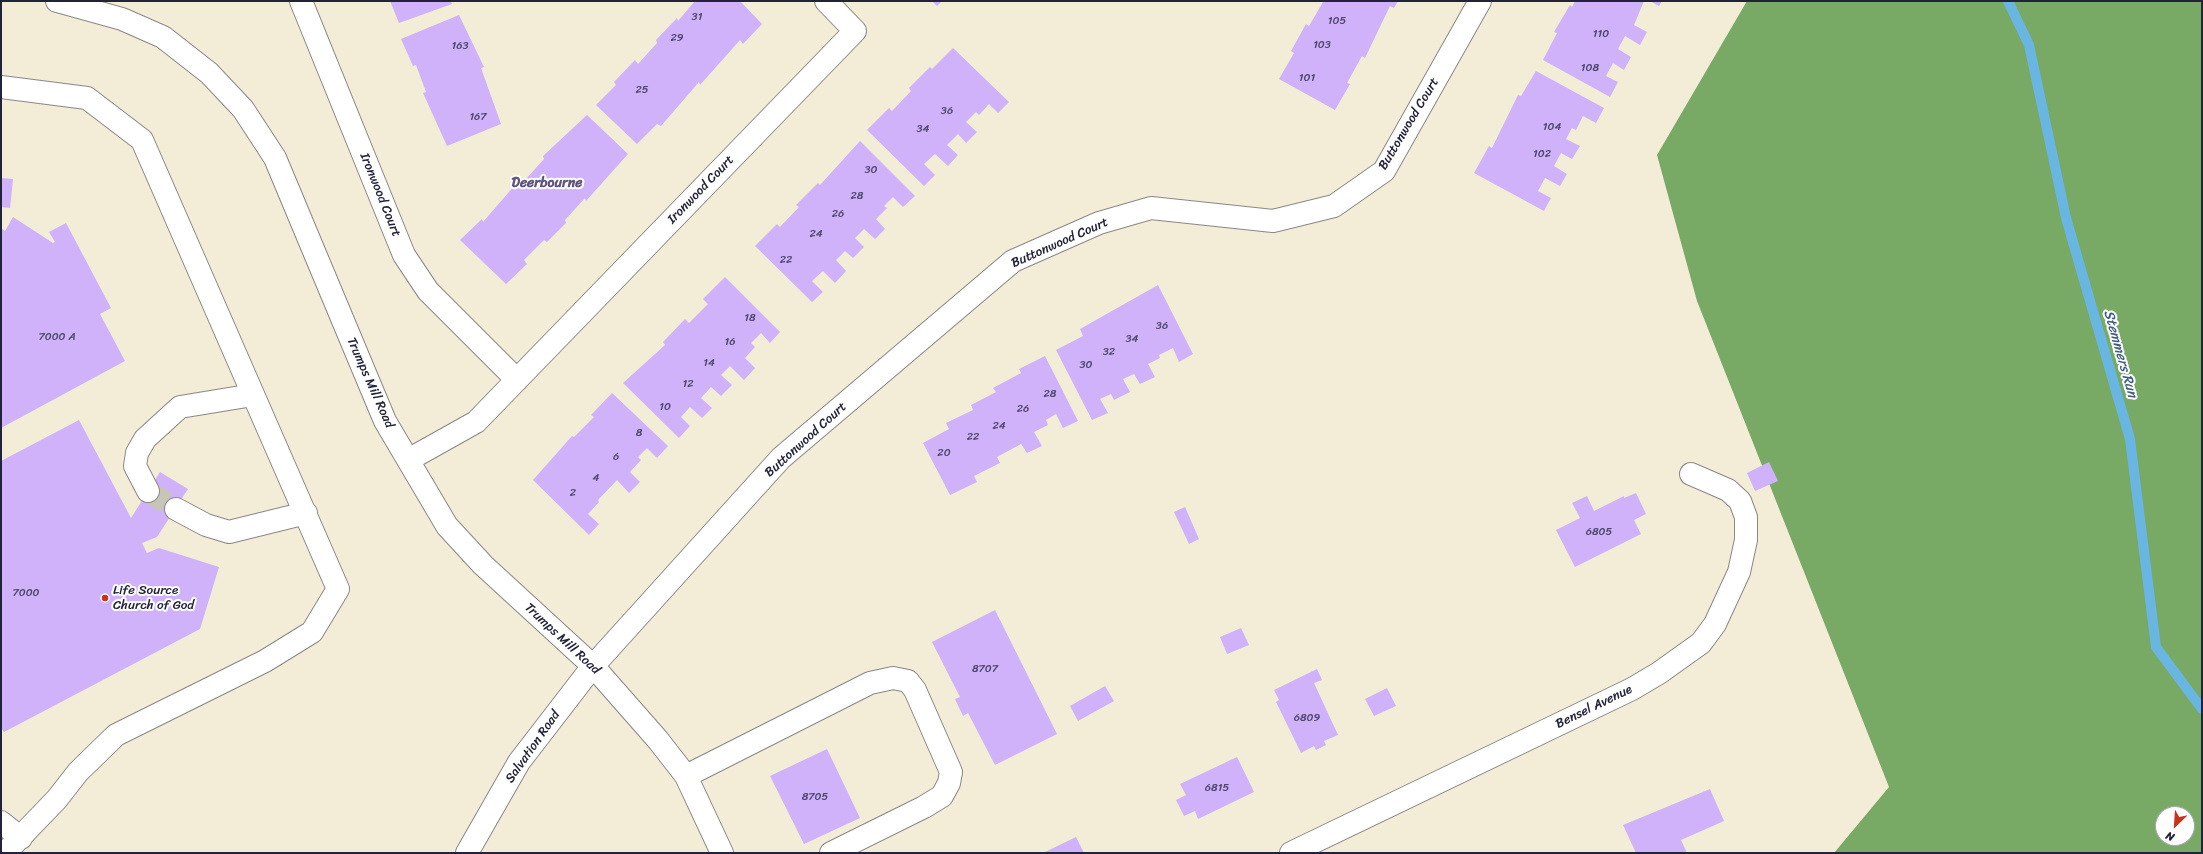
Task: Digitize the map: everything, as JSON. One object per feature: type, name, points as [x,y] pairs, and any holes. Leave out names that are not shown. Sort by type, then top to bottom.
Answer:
[{"type":"street","name":"Trumps Mill Road","points":[[57,1],[122,19],[162,37],[209,73],[243,109],[274,158],[384,421],[447,526],[505,586],[593,666],[658,740],[686,776],[722,853]]},
{"type":"street","name":"Ironwood Court","points":[[301,1],[404,255],[428,291],[517,380]]},
{"type":"street","name":"Ironwood Court","points":[[408,460],[476,422],[855,31],[826,1]]},
{"type":"street","name":"Buttonwood Court","points":[[593,666],[781,458],[1012,261],[1099,223],[1151,208],[1273,221],[1334,206],[1384,171],[1480,1]]},
{"type":"street","points":[[1,87],[87,98],[142,140],[338,589],[312,632],[265,661],[116,735],[78,772],[57,799],[5,853]]},
{"type":"street","points":[[148,491],[135,466],[137,452],[146,439],[180,407],[253,395]]},
{"type":"street","name":"Bensel Avenue","points":[[1291,853],[1632,689],[1659,673],[1701,643],[1715,624],[1739,572],[1746,540],[1746,517],[1740,501],[1728,490],[1691,474]]},
{"type":"street","points":[[176,509],[206,525],[229,532],[306,514]]},
{"type":"street","name":"Salvation Road","points":[[467,853],[519,762],[593,666]]},
{"type":"street","points":[[686,776],[870,683],[893,678],[908,681],[915,690],[951,772],[950,783],[942,796],[831,853]]},
{"type":"street","points":[[1,822],[21,838]]},
{"type":"green space","points":[[1747,1],[2202,1],[2202,853],[1834,853],[1889,787],[1697,301],[1657,155]]},
{"type":"building","points":[[390,1],[451,1],[452,4],[399,23]]},
{"type":"building","points":[[695,1],[740,1],[762,24],[743,44],[740,40],[700,85],[699,82],[661,126],[657,124],[637,144],[596,105],[616,85],[614,82],[635,60],[638,64],[657,43],[656,40],[677,18],[678,21]]},
{"type":"building","points":[[932,1],[942,1],[937,6]]},
{"type":"building","points":[[1321,1],[1398,1],[1394,8],[1390,6],[1365,58],[1362,56],[1347,83],[1350,84],[1335,110],[1279,79],[1294,53],[1291,51],[1306,24],[1309,26],[1323,2]]},
{"type":"building","points":[[1575,1],[1644,1],[1634,25],[1647,32],[1640,45],[1625,36],[1618,49],[1631,57],[1624,70],[1613,63],[1606,76],[1618,82],[1610,97],[1543,60],[1557,33],[1554,32],[1570,5],[1572,7]]},
{"type":"building","points":[[1650,1],[1662,1],[1659,6]]},
{"type":"building","points":[[459,15],[484,67],[481,68],[501,124],[447,146],[423,93],[426,92],[416,65],[413,66],[401,39]]},
{"type":"building","points":[[953,48],[1009,102],[998,113],[989,104],[979,115],[976,112],[966,122],[977,132],[966,143],[958,134],[947,145],[958,155],[948,166],[935,154],[924,164],[935,175],[924,186],[867,130],[889,108],[892,111],[911,91],[909,88],[930,67],[932,69]]},
{"type":"building","points":[[1536,71],[1604,108],[1596,123],[1583,116],[1576,130],[1572,128],[1566,139],[1580,146],[1572,159],[1561,153],[1554,166],[1567,174],[1560,186],[1545,178],[1538,191],[1551,198],[1544,211],[1474,173],[1489,146],[1492,148],[1518,95],[1521,96]]},
{"type":"building","points":[[587,115],[628,154],[586,201],[585,198],[565,220],[566,223],[547,242],[544,240],[524,260],[527,264],[506,284],[460,240],[482,219],[483,222],[521,178],[525,180],[544,159],[543,156]]},
{"type":"building","points":[[860,141],[915,196],[903,207],[893,197],[884,206],[887,208],[876,219],[885,229],[875,239],[864,229],[855,238],[864,247],[853,258],[845,251],[836,260],[846,271],[835,283],[823,271],[812,281],[823,292],[812,302],[755,246],[777,224],[780,227],[799,207],[796,205],[818,183],[820,185]]},
{"type":"building","points":[[1,178],[13,179],[10,208],[1,207]]},
{"type":"building","points":[[13,217],[53,243],[55,242],[49,232],[66,223],[111,308],[100,314],[125,361],[1,428],[1,228],[5,231]]},
{"type":"building","points":[[725,277],[780,332],[770,343],[761,333],[751,343],[755,347],[745,358],[755,368],[744,380],[730,366],[721,375],[732,385],[721,396],[711,387],[701,398],[712,408],[702,418],[690,407],[681,417],[690,426],[679,438],[623,383],[665,345],[663,342],[685,319],[689,323],[708,304],[703,299]]},
{"type":"building","points":[[1158,285],[1193,354],[1179,362],[1173,348],[1159,355],[1160,358],[1148,364],[1155,377],[1140,384],[1134,374],[1123,379],[1130,392],[1114,400],[1111,394],[1100,399],[1108,413],[1092,420],[1056,350],[1083,336],[1080,329]]},
{"type":"building","points":[[1045,356],[1078,421],[1063,428],[1056,414],[1046,420],[1048,425],[1034,432],[1042,446],[1027,453],[1021,444],[997,457],[1000,463],[974,476],[977,482],[950,495],[923,443],[949,429],[946,423],[973,410],[971,405],[996,392],[993,388],[1021,373],[1019,369]]},
{"type":"building","points":[[612,393],[668,446],[657,458],[647,448],[638,457],[641,460],[630,472],[640,482],[629,493],[617,480],[598,500],[599,502],[588,514],[599,524],[589,535],[533,480],[572,436],[574,437],[594,417],[591,415]]},
{"type":"building","name":"Life Source Church of God","points":[[79,420],[131,518],[160,472],[188,489],[157,537],[142,543],[147,553],[159,548],[219,567],[200,629],[4,732],[1,728],[1,461]]},
{"type":"building","points":[[1769,462],[1778,481],[1755,491],[1747,473]]},
{"type":"building","points":[[1636,493],[1646,514],[1634,520],[1641,534],[1575,567],[1556,530],[1580,518],[1572,503],[1587,496],[1594,511],[1624,496],[1624,498]]},
{"type":"building","points":[[1185,507],[1199,539],[1189,544],[1174,512]]},
{"type":"building","points":[[995,610],[1057,734],[995,765],[968,713],[963,716],[955,699],[960,697],[932,642]]},
{"type":"building","points":[[1241,628],[1249,645],[1227,654],[1220,637]]},
{"type":"building","points":[[1317,669],[1322,680],[1314,683],[1338,735],[1324,741],[1326,745],[1316,750],[1314,746],[1301,753],[1276,702],[1279,700],[1274,690]]},
{"type":"building","points":[[1105,686],[1114,701],[1078,721],[1070,706]]},
{"type":"building","points":[[1387,688],[1396,706],[1374,716],[1365,699]]},
{"type":"building","points":[[827,749],[860,818],[804,844],[770,776]]},
{"type":"building","points":[[1237,757],[1254,792],[1198,819],[1195,811],[1184,816],[1176,800],[1186,795],[1180,784]]},
{"type":"building","points":[[1710,789],[1724,821],[1681,840],[1687,853],[1636,853],[1623,825]]},
{"type":"building","points":[[1076,837],[1084,853],[1043,853]]},
{"type":"waterway","name":"Stemmers Run","points":[[2008,1],[2029,45],[2066,218],[2130,439],[2156,647],[2202,709]]},
{"type":"tunnel","points":[[148,491],[176,509]]},
{"type":"place","name":"Life Source Church of God","points":[[105,598]]},
{"type":"district","name":"Deerbourne","points":[[547,183]]}]
